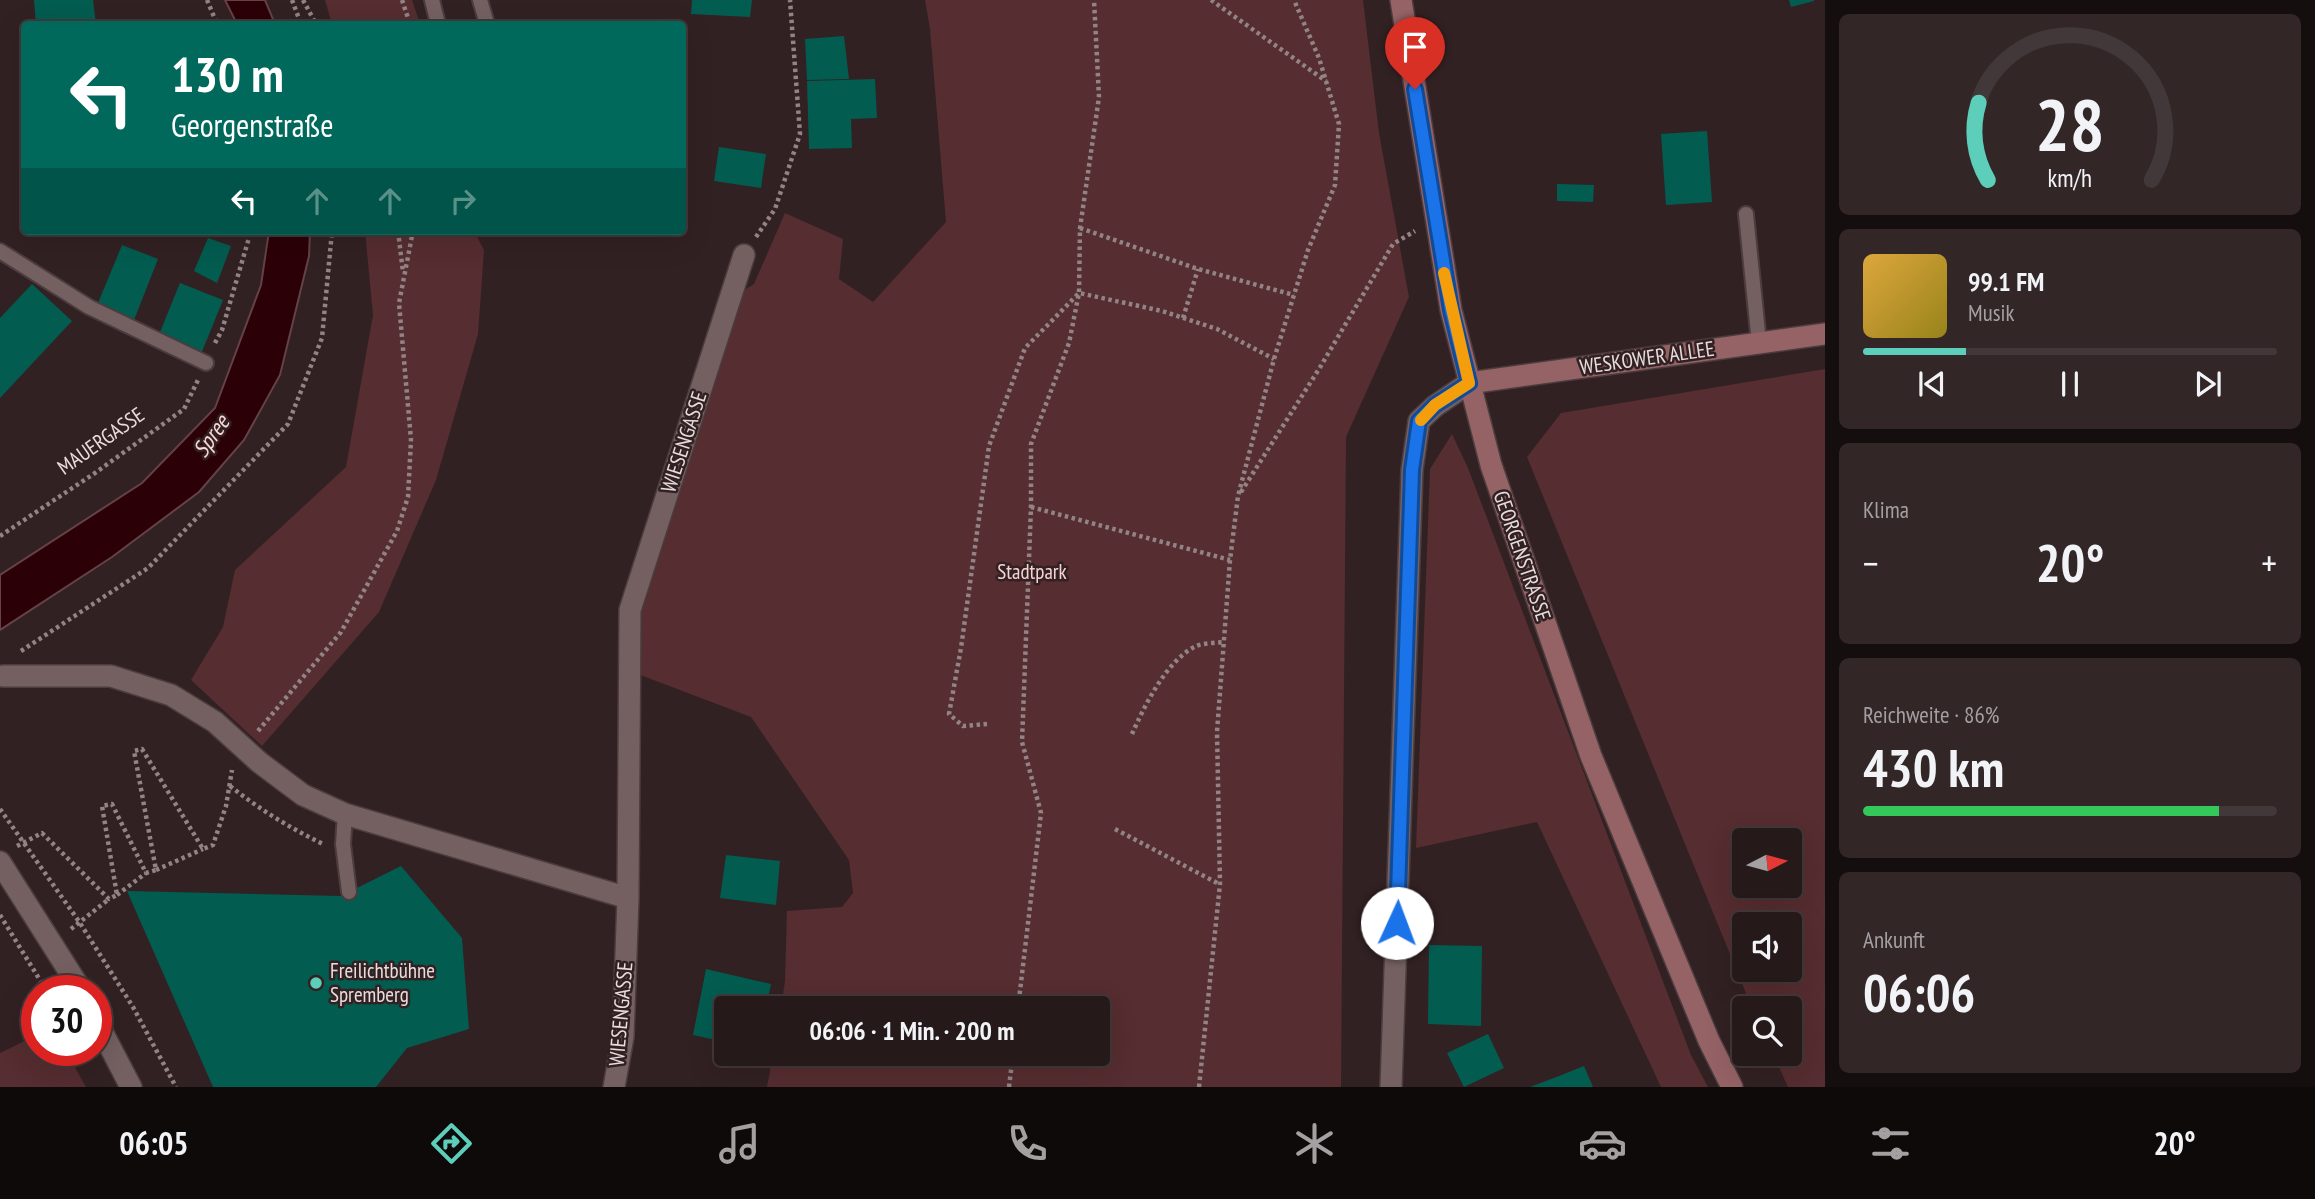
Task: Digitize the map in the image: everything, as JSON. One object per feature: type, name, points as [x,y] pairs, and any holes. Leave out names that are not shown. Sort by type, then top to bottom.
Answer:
[{"type":"main road","name":"GEORGENSTRASSE","points":[[1401,0],[1451,310],[1491,465],[1591,756],[1709,1041],[1732,1087]]},
{"type":"main road","name":"WESKOWER ALLEE","points":[[1469,383],[1825,334]]},
{"type":"street","name":"WIESENGASSE","points":[[614,1087],[623,1037],[628,898],[630,610],[744,255]]},
{"type":"street","points":[[1391,1087],[1412,470],[1419,421],[1435,405],[1469,383]]},
{"type":"street","points":[[2,677],[111,676],[171,695],[215,722],[244,749],[303,795],[345,814],[628,898]]},
{"type":"street","points":[[6,855],[73,975]]},
{"type":"street","points":[[112,1051],[131,1087]]},
{"type":"lane","points":[[432,0],[437,21]]},
{"type":"lane","points":[[480,0],[486,21]]},
{"type":"lane","points":[[1746,214],[1759,343]]},
{"type":"lane","points":[[0,251],[89,306],[206,363]]},
{"type":"lane","points":[[345,814],[343,844],[349,892]]},
{"type":"path","points":[[207,0],[216,21]]},
{"type":"path","points":[[292,0],[300,21]]},
{"type":"path","points":[[303,0],[314,21]]},
{"type":"path","points":[[402,0],[409,21]]},
{"type":"path","points":[[744,255],[775,209],[800,134],[790,0]]},
{"type":"path","points":[[1019,996],[1041,813],[1022,742],[1031,444],[1069,343],[1079,293],[1080,228],[1099,97],[1094,0]]},
{"type":"path","points":[[1211,0],[1327,82]]},
{"type":"path","points":[[1199,1087],[1220,884],[1217,732],[1230,560],[1238,496],[1274,359],[1308,250],[1335,185],[1339,124],[1319,58],[1294,0]]},
{"type":"path","points":[[1238,496],[1333,347],[1394,244],[1420,228],[1436,225]]},
{"type":"path","points":[[1080,228],[1198,269],[1294,295]]},
{"type":"path","name":"MAUERGASSE","points":[[0,536],[184,409],[222,330],[250,235]]},
{"type":"path","points":[[2,677],[17,653],[148,568],[288,424],[322,338],[332,235]]},
{"type":"path","points":[[399,235],[404,278]]},
{"type":"path","points":[[80,923],[146,873],[213,845],[226,806],[233,765],[341,632],[397,531],[408,497],[411,470],[411,440],[399,303],[412,235]]},
{"type":"path","points":[[1183,318],[1198,269]]},
{"type":"path","points":[[1079,293],[1217,329],[1274,359]]},
{"type":"path","points":[[987,724],[963,726],[950,714],[989,446],[1025,348],[1079,293]]},
{"type":"path","points":[[1031,507],[1230,560]]},
{"type":"path","points":[[1132,734],[1142,710],[1168,669],[1197,646],[1224,642]]},
{"type":"path","points":[[156,870],[134,751],[142,749],[203,849]]},
{"type":"path","points":[[229,785],[277,820],[345,854]]},
{"type":"path","points":[[117,895],[102,806],[112,804],[146,873]]},
{"type":"path","points":[[0,809],[80,923],[133,1007],[176,1087]]},
{"type":"path","points":[[1115,829],[1220,884]]},
{"type":"path","points":[[6,855],[42,833],[109,899]]},
{"type":"path","points":[[0,915],[37,975]]},
{"type":"path","points":[[1009,1087],[1012,1066]]},
{"type":"green space","points":[[325,0],[412,0],[419,21],[331,21]]},
{"type":"green space","name":"Stadtpark","points":[[925,0],[1363,0],[1379,133],[1409,297],[1346,437],[1341,1087],[767,1087],[771,1066],[1110,1066],[1110,996],[783,996],[787,911],[842,907],[853,893],[849,860],[751,717],[635,673],[635,611],[738,294],[754,284],[785,213],[843,239],[839,279],[873,302],[946,222],[930,29]]},
{"type":"green space","points":[[365,235],[476,235],[484,250],[478,334],[436,480],[379,612],[262,746],[191,680],[223,627],[235,570],[346,467],[373,315]]},
{"type":"green space","points":[[1825,369],[1825,1087],[1788,1087],[1778,1066],[1802,1066],[1802,996],[1747,996],[1741,982],[1802,982],[1802,912],[1732,912],[1732,959],[1527,457],[1561,413]]},
{"type":"green space","points":[[1452,434],[1468,468],[1691,1055],[1708,1087],[1661,1087],[1537,822],[1416,848],[1430,469]]},
{"type":"green space","points":[[21,1043],[21,1066],[74,1066],[86,1087],[0,1087],[0,1053]]},
{"type":"water","points":[[225,0],[265,0],[274,21],[236,21]]},
{"type":"water","name":"Spree","points":[[268,235],[310,235],[309,256],[280,375],[244,440],[199,492],[112,557],[0,630],[0,575],[142,483],[215,408],[261,285]]},
{"type":"building","points":[[34,0],[93,0],[96,21],[36,21]]},
{"type":"building","points":[[692,0],[752,0],[750,17],[691,14]]},
{"type":"building","points":[[1789,0],[1814,0],[1814,1],[1791,7]]},
{"type":"building","points":[[844,36],[849,79],[807,80],[805,39]]},
{"type":"building","points":[[875,79],[877,118],[851,119],[852,148],[809,149],[807,81]]},
{"type":"building","points":[[1707,131],[1712,202],[1666,205],[1661,134]]},
{"type":"building","points":[[719,147],[766,154],[761,188],[714,181]]},
{"type":"building","points":[[1557,184],[1594,185],[1593,202],[1557,201]]},
{"type":"building","points":[[208,238],[231,246],[217,283],[194,271]]},
{"type":"building","points":[[122,245],[158,259],[134,320],[98,303]]},
{"type":"building","points":[[180,283],[223,300],[201,354],[158,337]]},
{"type":"building","points":[[32,284],[72,321],[0,398],[0,318]]},
{"type":"building","points":[[726,855],[780,861],[776,905],[720,898]]},
{"type":"building","name":"Freilichtbühne Spremberg","points":[[401,866],[462,938],[469,1029],[407,1048],[376,1087],[213,1087],[127,891],[341,896]]},
{"type":"building","points":[[1429,945],[1482,946],[1481,1026],[1428,1024]]},
{"type":"building","points":[[706,969],[771,984],[768,996],[714,996],[714,1039],[693,1035]]},
{"type":"building","points":[[1488,1034],[1504,1068],[1464,1087],[1447,1053]]},
{"type":"building","points":[[1584,1066],[1593,1087],[1530,1087],[1559,1076]]},
{"type":"slow traffic","points":[[1421,420],[1435,405],[1469,383],[1444,273]]},
{"type":"place","name":"Freilichtbühne Spremberg","points":[[316,983]]},
{"type":"route","points":[[1397,923],[1412,470],[1419,421],[1435,405],[1469,383],[1451,310],[1415,89]]}]
